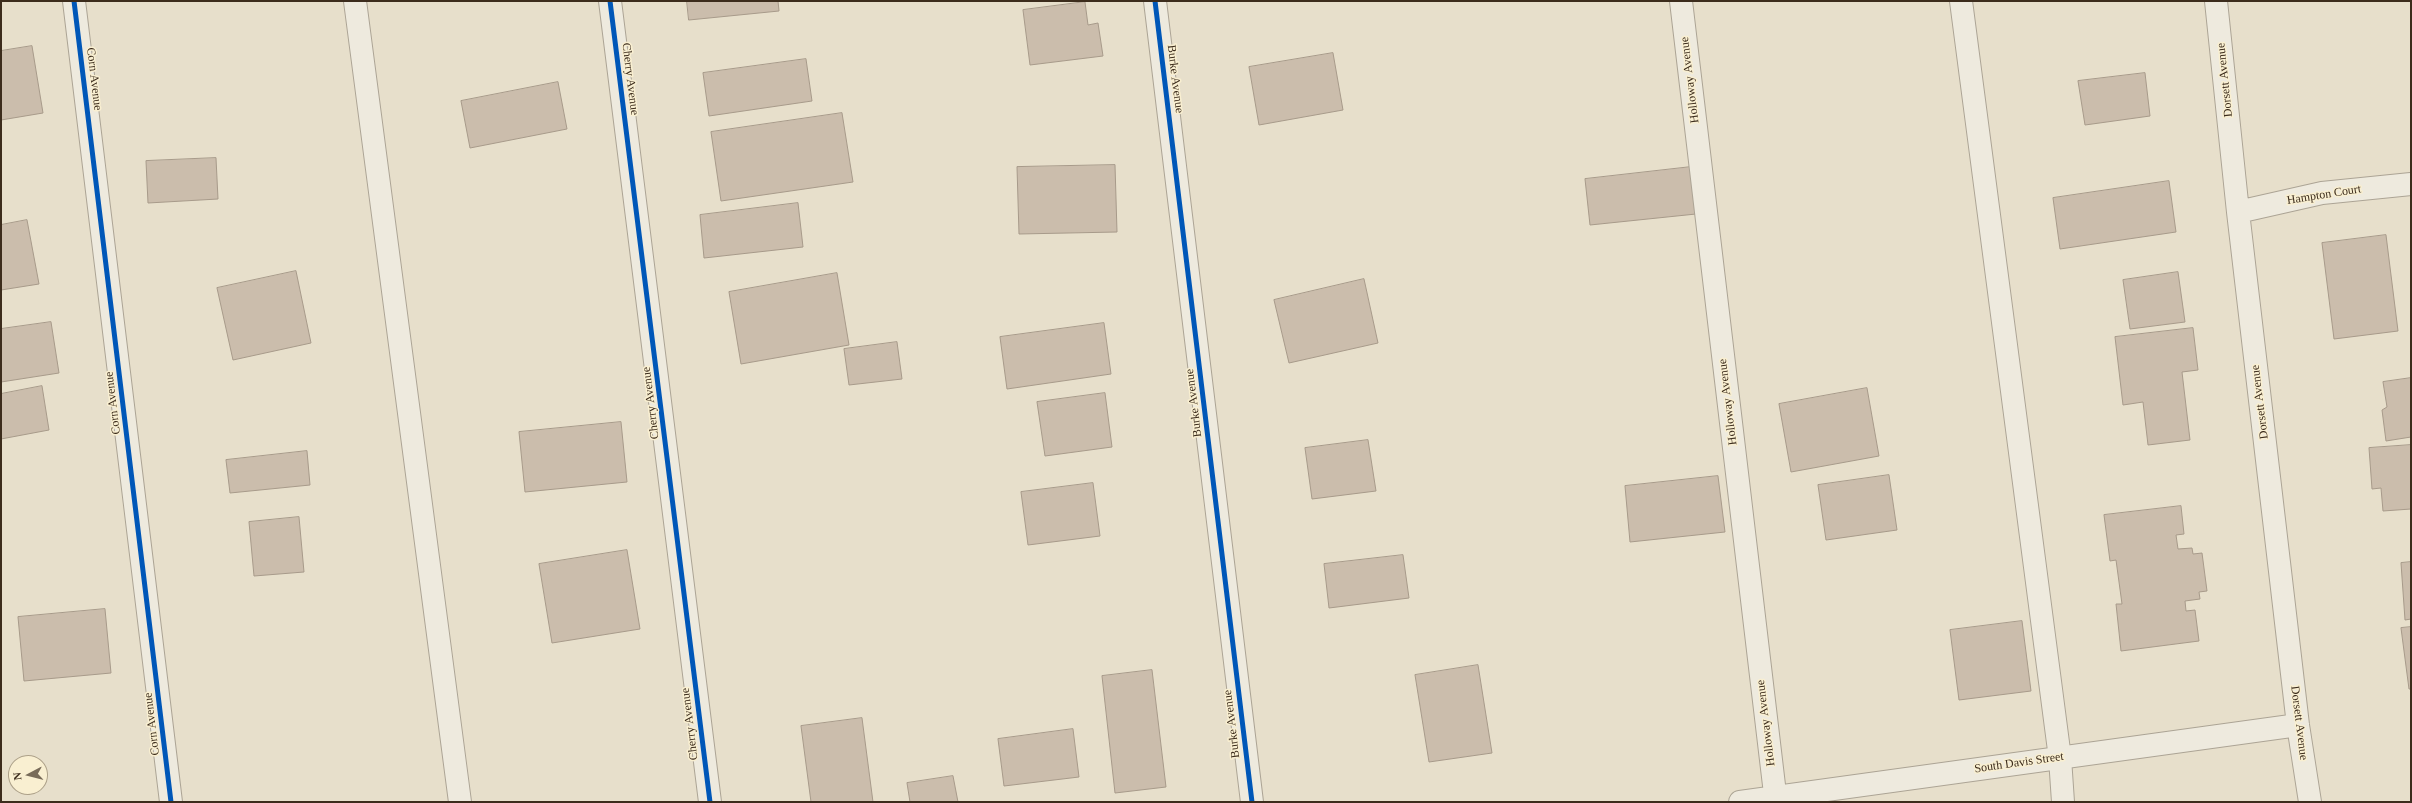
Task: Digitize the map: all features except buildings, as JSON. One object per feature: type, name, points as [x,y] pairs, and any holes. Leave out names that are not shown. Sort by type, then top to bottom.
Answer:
[{"type":"street","name":"Corn Avenue","points":[[74,1],[171,802]]},
{"type":"street","points":[[355,1],[460,802]]},
{"type":"street","name":"Cherry Avenue","points":[[610,1],[710,802]]},
{"type":"street","name":"Burke Avenue","points":[[1155,1],[1252,802]]},
{"type":"street","name":"Holloway Avenue","points":[[1681,1],[1776,800]]},
{"type":"street","points":[[1961,1],[2060,758],[2063,802]]},
{"type":"street","name":"Dorsett Avenue","points":[[2216,1],[2230,118],[2238,212],[2298,725],[2310,802]]},
{"type":"street","name":"Hampton Court","points":[[2238,212],[2322,193],[2411,184]]},
{"type":"street","name":"South Davis Street","points":[[1740,802],[1776,800],[2298,725]]},
{"type":"cycle path","points":[[74,1],[171,802]]},
{"type":"cycle path","points":[[610,1],[710,802]]},
{"type":"cycle path","points":[[1155,1],[1252,802]]}]
